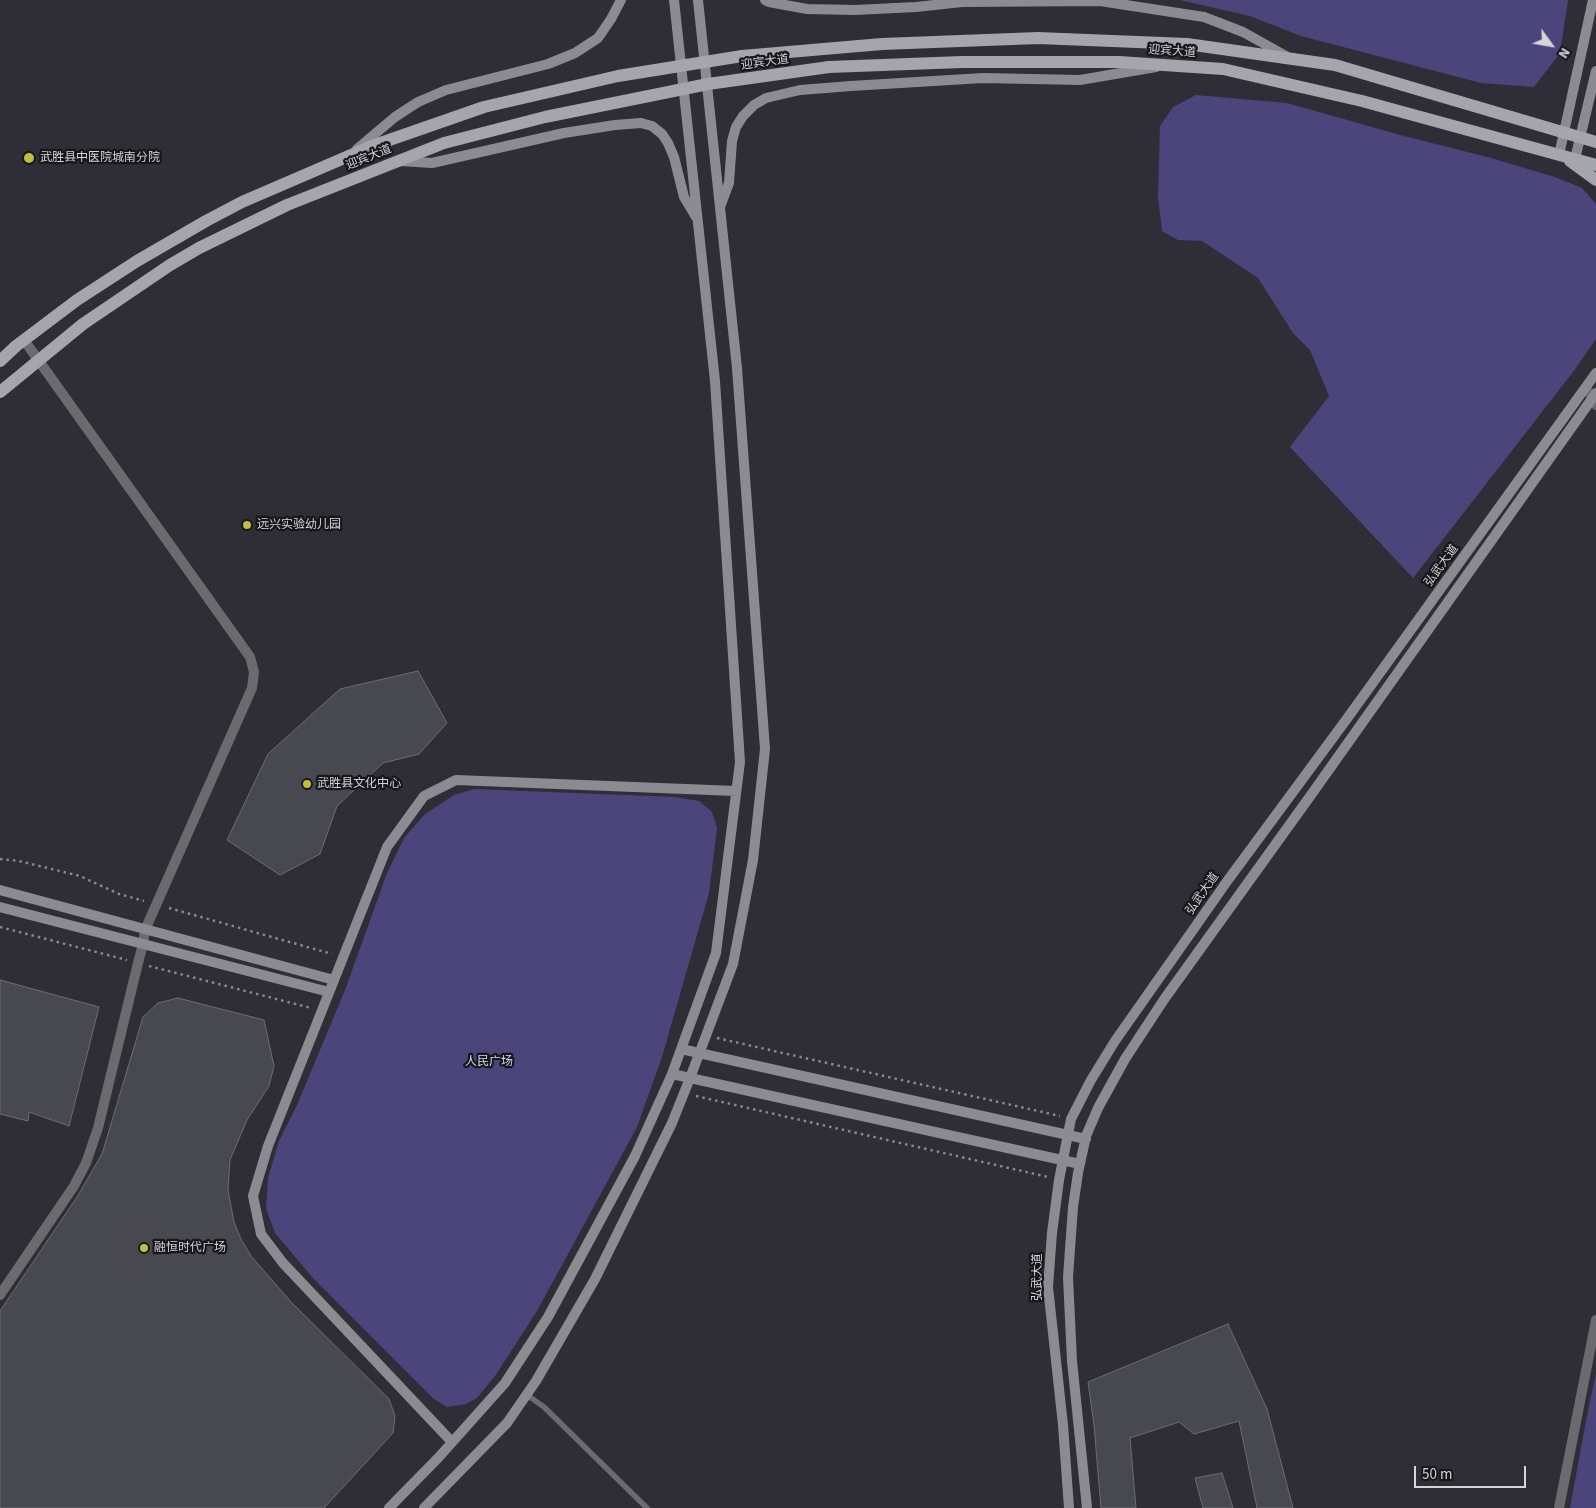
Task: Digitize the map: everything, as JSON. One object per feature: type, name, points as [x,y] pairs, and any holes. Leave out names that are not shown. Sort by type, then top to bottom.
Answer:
[{"type":"main road","points":[[342,159],[418,102],[446,90],[548,64],[575,53],[598,38],[621,0]]},
{"type":"main road","points":[[424,1508],[506,1422],[527,1395],[595,1279],[672,1123],[733,964],[753,860],[765,749],[737,368],[698,0]]},
{"type":"main road","points":[[764,0],[807,8],[855,10],[916,7],[962,2],[1100,1],[1204,17],[1243,32],[1291,59]]},
{"type":"main road","points":[[1593,0],[1559,155],[1596,180]]},
{"type":"main road","points":[[389,1508],[505,1383],[548,1316],[635,1156],[672,1074],[716,953],[740,762],[715,381],[692,152],[674,1]]},
{"type":"main road","name":"迎宾大道","points":[[0,361],[24,340],[78,300],[137,261],[206,221],[242,202],[372,146],[484,108],[618,76],[742,56],[882,44],[1038,38],[1187,44],[1335,65],[1596,142]]},
{"type":"main road","name":"迎宾大道","points":[[0,392],[83,324],[170,265],[199,248],[287,205],[444,143],[545,117],[708,84],[829,68],[962,62],[1119,62],[1223,70],[1353,98],[1596,165]]},
{"type":"main road","points":[[719,208],[729,183],[732,141],[736,127],[754,105],[766,98],[800,90],[983,78],[1080,80],[1167,65]]},
{"type":"main road","points":[[1575,159],[1596,71]]},
{"type":"main road","points":[[398,161],[432,163],[564,133],[641,123],[652,126],[662,134],[668,144],[674,157],[684,197],[699,221]]},
{"type":"main road","name":"弘武大道","points":[[1069,1508],[1063,1425],[1048,1287],[1052,1233],[1059,1180],[1072,1119],[1091,1080],[1115,1041],[1228,880],[1346,720],[1596,373]]},
{"type":"main road","name":"弘武大道","points":[[1087,1508],[1072,1361],[1068,1277],[1073,1207],[1080,1164],[1086,1139],[1098,1108],[1125,1059],[1165,998],[1595,398]]},
{"type":"main road","points":[[452,1442],[283,1263],[261,1234],[253,1196],[268,1146],[387,847],[424,796],[456,780],[736,791]]},
{"type":"main road","points":[[0,890],[334,980]]},
{"type":"main road","points":[[0,907],[329,992]]},
{"type":"main road","points":[[681,1049],[1086,1139]]},
{"type":"main road","points":[[672,1074],[1080,1164]]},
{"type":"street","points":[[0,1295],[74,1186],[86,1163],[98,1128],[145,930],[252,688],[254,672],[250,657],[24,340]]},
{"type":"street","points":[[1585,390],[1595,398]]},
{"type":"street","points":[[1559,1508],[1596,1320]]},
{"type":"lane","points":[[527,1395],[544,1407],[648,1508]]},
{"type":"path","points":[[0,859],[20,861],[80,876],[119,894],[343,957]]},
{"type":"path","points":[[0,927],[322,1011]]},
{"type":"path","points":[[706,1035],[1072,1119]]},
{"type":"path","points":[[684,1093],[1059,1180]]},
{"type":"green space","points":[[1180,0],[1568,0],[1560,53],[1534,87],[1481,83],[1301,36],[1250,16]]},
{"type":"green space","points":[[1196,95],[1287,103],[1491,158],[1555,177],[1582,188],[1596,204],[1596,339],[1573,372],[1413,578],[1290,447],[1329,396],[1310,350],[1293,333],[1258,278],[1202,241],[1178,240],[1162,231],[1158,196],[1160,126],[1173,107]]},
{"type":"green space","name":"人民广场","points":[[474,789],[675,797],[699,801],[712,812],[717,828],[709,893],[662,1057],[637,1127],[537,1311],[495,1376],[477,1398],[466,1404],[447,1407],[434,1399],[313,1278],[275,1233],[266,1208],[268,1178],[279,1141],[297,1105],[345,990],[387,873],[404,838],[424,815],[454,795]]},
{"type":"green space","points":[[1596,1373],[1596,1508],[1570,1508],[1588,1410]]},
{"type":"building","name":"武胜县文化中心","points":[[418,671],[447,723],[419,754],[383,763],[337,806],[320,854],[280,875],[227,840],[268,754],[340,689]]},
{"type":"building","points":[[0,980],[99,1007],[69,1126],[29,1112],[28,1121],[0,1114]]},
{"type":"building","name":"融恒时代广场","points":[[178,998],[264,1020],[274,1066],[269,1086],[247,1120],[230,1160],[228,1190],[234,1222],[251,1256],[292,1303],[389,1399],[395,1416],[393,1433],[324,1508],[0,1508],[0,1311],[77,1197],[102,1154],[143,1017],[158,1003]]},
{"type":"building","points":[[1228,1324],[1267,1409],[1293,1508],[1257,1508],[1239,1421],[1194,1434],[1179,1422],[1130,1438],[1136,1508],[1101,1508],[1094,1425],[1088,1382]]},
{"type":"building","points":[[1222,1473],[1233,1508],[1203,1508],[1195,1478]]},
{"type":"place","name":"武胜县中医院城南分院","points":[[29,158]]},
{"type":"place","name":"远兴实验幼儿园","points":[[247,525]]},
{"type":"place","name":"武胜县文化中心","points":[[307,784]]},
{"type":"place","name":"融恒时代广场","points":[[144,1248]]}]
